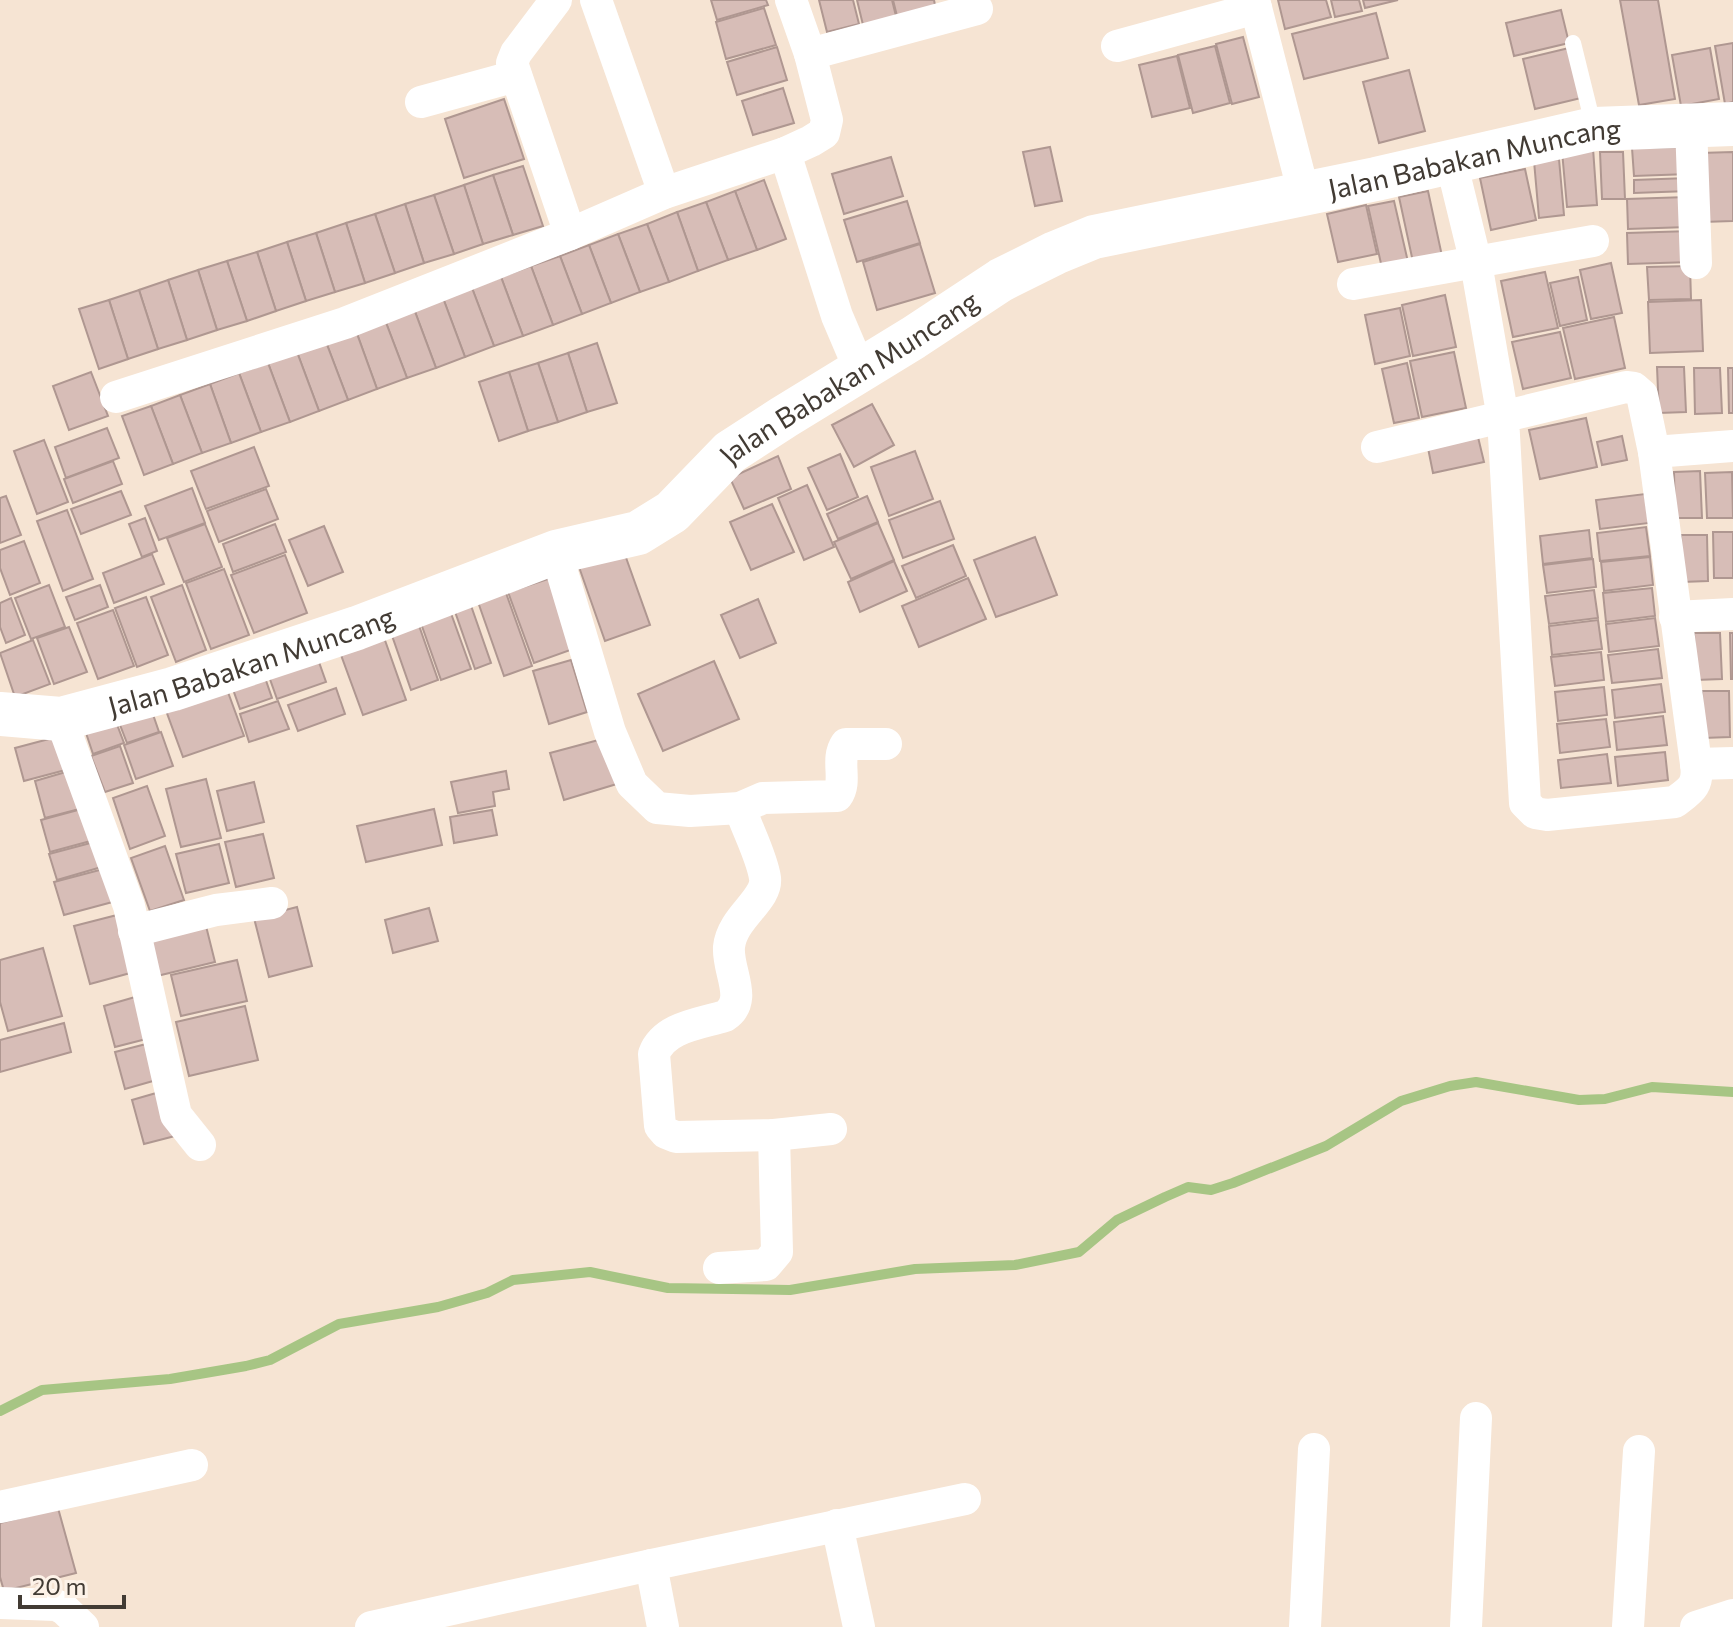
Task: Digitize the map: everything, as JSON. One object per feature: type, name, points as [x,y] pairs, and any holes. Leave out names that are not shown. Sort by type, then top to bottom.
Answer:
[{"type":"street","points":[[556,0],[516,53],[512,63],[570,234]]},
{"type":"street","points":[[596,0],[664,193]]},
{"type":"street","points":[[116,397],[345,323],[570,234],[664,193],[785,153],[824,133],[827,120],[810,54],[791,0]]},
{"type":"street","points":[[1117,46],[1255,4],[1304,194]]},
{"type":"street","points":[[810,54],[977,9]]},
{"type":"street","points":[[421,102],[516,76]]},
{"type":"street","points":[[1696,263],[1712,125]]},
{"type":"street","name":"Jalan Babakan Muncang","points":[[0,714],[61,719],[249,666],[556,552],[638,533],[672,512],[730,452],[1001,280],[1081,242],[1147,224],[1304,194],[1594,129],[1712,125]]},
{"type":"street","points":[[785,153],[837,316],[860,370]]},
{"type":"street","points":[[1377,447],[1503,418],[1626,387],[1634,388],[1642,395],[1654,452],[1698,779],[1690,791],[1675,802],[1547,815],[1535,813],[1525,803],[1503,418],[1476,263],[1451,161]]},
{"type":"street","points":[[1353,284],[1593,241]]},
{"type":"street","points":[[1654,452],[1733,446]]},
{"type":"street","points":[[556,552],[610,732],[632,784],[657,808],[690,811],[740,808],[763,798],[837,796],[842,789],[841,750],[846,744],[886,744]]},
{"type":"street","points":[[1675,617],[1733,614]]},
{"type":"street","points":[[61,719],[129,906],[176,1115],[200,1145]]},
{"type":"street","points":[[1696,764],[1733,763]]},
{"type":"street","points":[[740,808],[765,879],[763,892],[734,927],[729,950],[737,1003],[725,1016],[668,1034],[658,1043],[654,1054],[660,1126],[676,1137],[774,1135],[831,1129]]},
{"type":"street","points":[[134,931],[216,910],[272,903]]},
{"type":"street","points":[[719,1268],[766,1265],[777,1252],[774,1135]]},
{"type":"street","points":[[1466,1627],[1476,1418]]},
{"type":"street","points":[[1305,1627],[1314,1449]]},
{"type":"street","points":[[1628,1627],[1639,1451]]},
{"type":"street","points":[[0,1507],[192,1465]]},
{"type":"street","points":[[371,1627],[965,1499]]},
{"type":"street","points":[[837,1525],[859,1627]]},
{"type":"street","points":[[651,1565],[663,1627]]},
{"type":"street","points":[[0,1603],[56,1605],[83,1627]]},
{"type":"street","points":[[1696,1627],[1733,1615]]},
{"type":"lane","points":[[1573,43],[1594,129]]},
{"type":"building","points":[[711,0],[766,0],[768,5],[717,20]]},
{"type":"building","points":[[819,0],[853,0],[859,24],[827,32]]},
{"type":"building","points":[[857,0],[892,0],[896,16],[863,25]]},
{"type":"building","points":[[893,0],[934,0],[936,10],[898,20]]},
{"type":"building","points":[[1278,0],[1326,0],[1331,17],[1285,29]]},
{"type":"building","points":[[1331,0],[1359,0],[1362,11],[1335,17]]},
{"type":"building","points":[[1363,0],[1398,0],[1365,8]]},
{"type":"building","points":[[1620,0],[1658,0],[1675,99],[1639,105]]},
{"type":"building","points":[[764,8],[776,45],[726,59],[716,22]]},
{"type":"building","points":[[1561,10],[1569,43],[1514,56],[1506,23]]},
{"type":"building","points":[[1376,13],[1388,58],[1304,79],[1292,34]]},
{"type":"building","points":[[1243,37],[1259,97],[1232,104],[1216,44]]},
{"type":"building","points":[[1733,43],[1733,102],[1725,104],[1715,46]]},
{"type":"building","points":[[1215,46],[1230,103],[1193,113],[1178,55]]},
{"type":"building","points":[[777,47],[787,80],[737,95],[727,62]]},
{"type":"building","points":[[1569,48],[1581,98],[1535,109],[1523,59]]},
{"type":"building","points":[[1710,48],[1719,99],[1681,106],[1672,55]]},
{"type":"building","points":[[1177,56],[1190,108],[1152,117],[1139,65]]},
{"type":"building","points":[[1409,70],[1425,131],[1379,143],[1363,82]]},
{"type":"building","points":[[783,88],[794,123],[753,135],[742,101]]},
{"type":"building","points":[[504,99],[524,159],[464,178],[445,119]]},
{"type":"building","points":[[1050,147],[1062,201],[1035,206],[1023,152]]},
{"type":"building","points":[[1688,147],[1689,174],[1634,176],[1632,148]]},
{"type":"building","points":[[1593,148],[1597,205],[1567,207],[1562,151]]},
{"type":"building","points":[[1600,152],[1623,152],[1625,199],[1602,199]]},
{"type":"building","points":[[1733,152],[1733,221],[1703,222],[1700,153]]},
{"type":"building","points":[[891,157],[903,196],[844,214],[832,174]]},
{"type":"building","points":[[1559,159],[1564,215],[1539,218],[1534,161]]},
{"type":"building","points":[[523,166],[543,226],[513,235],[493,175]]},
{"type":"building","points":[[1525,169],[1536,220],[1491,230],[1480,178]]},
{"type":"building","points":[[493,175],[513,235],[483,244],[464,185]]},
{"type":"building","points":[[1688,178],[1689,191],[1634,193],[1634,180]]},
{"type":"building","points":[[764,180],[786,239],[757,250],[735,191]]},
{"type":"building","points":[[464,185],[483,244],[454,254],[434,195]]},
{"type":"building","points":[[735,191],[757,250],[728,260],[706,202]]},
{"type":"building","points":[[1428,191],[1442,256],[1413,262],[1399,197]]},
{"type":"building","points":[[434,195],[454,254],[424,263],[405,204]]},
{"type":"building","points":[[1687,197],[1688,227],[1628,229],[1627,199]]},
{"type":"building","points":[[907,201],[920,243],[857,262],[844,220]]},
{"type":"building","points":[[1394,201],[1408,262],[1382,268],[1368,206]]},
{"type":"building","points":[[706,202],[728,260],[698,271],[677,212]]},
{"type":"building","points":[[405,204],[424,263],[395,273],[375,214]]},
{"type":"building","points":[[1366,205],[1377,254],[1338,262],[1327,214]]},
{"type":"building","points":[[677,212],[698,271],[669,282],[647,224]]},
{"type":"building","points":[[375,214],[395,273],[365,283],[346,223]]},
{"type":"building","points":[[346,223],[365,283],[335,292],[316,233]]},
{"type":"building","points":[[647,224],[669,282],[640,292],[618,234]]},
{"type":"building","points":[[1691,231],[1692,262],[1628,264],[1627,233]]},
{"type":"building","points":[[316,233],[335,292],[306,301],[287,242]]},
{"type":"building","points":[[618,234],[640,292],[611,303],[589,245]]},
{"type":"building","points":[[287,242],[306,301],[276,311],[257,252]]},
{"type":"building","points":[[920,244],[935,293],[877,310],[863,262]]},
{"type":"building","points":[[589,245],[611,303],[582,314],[560,256]]},
{"type":"building","points":[[257,252],[276,311],[247,321],[227,261]]},
{"type":"building","points":[[560,256],[582,314],[553,325],[531,266]]},
{"type":"building","points":[[227,261],[247,321],[217,330],[198,270]]},
{"type":"building","points":[[1611,263],[1622,313],[1591,319],[1580,270]]},
{"type":"building","points":[[531,266],[553,325],[523,336],[501,277]]},
{"type":"building","points":[[1690,266],[1691,299],[1649,300],[1647,267]]},
{"type":"building","points":[[198,270],[217,330],[187,340],[168,280]]},
{"type":"building","points":[[1545,272],[1558,328],[1513,337],[1501,281]]},
{"type":"building","points":[[501,277],[523,336],[494,346],[472,288]]},
{"type":"building","points":[[1578,277],[1587,320],[1560,326],[1550,283]]},
{"type":"building","points":[[168,280],[187,340],[158,349],[139,290]]},
{"type":"building","points":[[472,288],[494,346],[465,357],[443,298]]},
{"type":"building","points":[[139,290],[158,349],[128,359],[109,300]]},
{"type":"building","points":[[1445,295],[1456,347],[1413,356],[1402,305]]},
{"type":"building","points":[[443,298],[465,357],[436,368],[414,309]]},
{"type":"building","points":[[109,300],[128,359],[99,369],[79,309]]},
{"type":"building","points":[[1701,300],[1703,351],[1650,353],[1648,302]]},
{"type":"building","points":[[1400,308],[1410,356],[1375,364],[1365,315]]},
{"type":"building","points":[[414,309],[436,368],[407,378],[385,320]]},
{"type":"building","points":[[1614,317],[1625,368],[1575,379],[1563,328]]},
{"type":"building","points":[[385,320],[407,378],[377,389],[356,331]]},
{"type":"building","points":[[356,331],[377,389],[348,400],[326,342]]},
{"type":"building","points":[[1560,332],[1571,378],[1523,389],[1512,342]]},
{"type":"building","points":[[326,342],[348,400],[319,411],[297,352]]},
{"type":"building","points":[[597,343],[617,403],[587,412],[568,353]]},
{"type":"building","points":[[297,352],[319,411],[290,422],[268,363]]},
{"type":"building","points":[[1454,352],[1466,408],[1422,417],[1410,361]]},
{"type":"building","points":[[568,353],[587,412],[558,422],[538,363]]},
{"type":"building","points":[[268,363],[290,422],[261,432],[239,373]]},
{"type":"building","points":[[538,363],[558,422],[528,431],[509,372]]},
{"type":"building","points":[[1407,363],[1419,418],[1394,423],[1382,369]]},
{"type":"building","points":[[1657,367],[1684,367],[1686,412],[1659,413]]},
{"type":"building","points":[[1694,368],[1720,368],[1722,413],[1695,414]]},
{"type":"building","points":[[1728,368],[1733,368],[1733,413],[1729,413]]},
{"type":"building","points":[[91,372],[108,416],[69,430],[53,386]]},
{"type":"building","points":[[509,372],[528,431],[499,441],[479,382]]},
{"type":"building","points":[[239,373],[261,432],[231,443],[210,384]]},
{"type":"building","points":[[210,384],[231,443],[202,453],[180,395]]},
{"type":"building","points":[[180,395],[202,453],[173,464],[151,406]]},
{"type":"building","points":[[872,404],[894,445],[854,467],[832,425]]},
{"type":"building","points":[[151,406],[173,464],[144,475],[122,416]]},
{"type":"building","points":[[1586,418],[1597,467],[1540,479],[1529,430]]},
{"type":"building","points":[[107,428],[119,458],[66,478],[55,447]]},
{"type":"building","points":[[1622,436],[1627,460],[1602,465],[1597,442]]},
{"type":"building","points":[[1478,437],[1484,462],[1433,473],[1428,448]]},
{"type":"building","points":[[44,440],[68,502],[37,514],[14,451]]},
{"type":"building","points":[[254,447],[269,486],[206,509],[191,471]]},
{"type":"building","points":[[915,451],[933,499],[889,516],[871,467]]},
{"type":"building","points":[[840,454],[858,497],[827,510],[808,468]]},
{"type":"building","points":[[778,456],[791,489],[744,509],[730,478]]},
{"type":"building","points":[[113,461],[122,484],[73,503],[64,479]]},
{"type":"building","points":[[1700,471],[1702,518],[1675,518],[1674,472]]},
{"type":"building","points":[[1732,472],[1733,518],[1707,518],[1705,473]]},
{"type":"building","points":[[807,485],[834,547],[804,560],[778,498]]},
{"type":"building","points":[[192,488],[205,523],[159,540],[145,506]]},
{"type":"building","points":[[266,489],[278,519],[219,542],[207,511]]},
{"type":"building","points":[[121,491],[131,515],[81,534],[71,509]]},
{"type":"building","points":[[1645,494],[1649,523],[1600,529],[1596,500]]},
{"type":"building","points":[[6,496],[21,535],[0,543],[0,498]]},
{"type":"building","points":[[867,496],[878,522],[838,539],[827,514]]},
{"type":"building","points":[[940,501],[954,539],[903,558],[889,520]]},
{"type":"building","points":[[772,504],[794,552],[751,570],[730,522]]},
{"type":"building","points":[[67,510],[93,579],[63,591],[37,521]]},
{"type":"building","points":[[145,518],[157,551],[142,557],[129,524]]},
{"type":"building","points":[[878,523],[894,560],[851,579],[834,542]]},
{"type":"building","points":[[205,524],[222,567],[184,582],[167,538]]},
{"type":"building","points":[[275,524],[286,552],[233,572],[223,544]]},
{"type":"building","points":[[324,526],[343,572],[308,586],[289,540]]},
{"type":"building","points":[[1646,527],[1650,556],[1600,561],[1597,533]]},
{"type":"building","points":[[1589,530],[1592,558],[1543,564],[1540,536]]},
{"type":"building","points":[[1713,532],[1733,532],[1733,578],[1714,578]]},
{"type":"building","points":[[1681,535],[1707,535],[1708,581],[1682,582]]},
{"type":"building","points":[[1035,537],[1057,595],[996,617],[974,560]]},
{"type":"building","points":[[24,541],[40,583],[10,595],[0,568],[0,550]]},
{"type":"building","points":[[953,545],[966,576],[916,598],[902,566]]},
{"type":"building","points":[[624,552],[650,625],[605,641],[579,567]]},
{"type":"building","points":[[152,554],[164,584],[114,603],[103,573]]},
{"type":"building","points":[[285,555],[307,613],[254,633],[231,575]]},
{"type":"building","points":[[1650,557],[1653,585],[1604,591],[1601,562]]},
{"type":"building","points":[[1593,559],[1596,587],[1547,593],[1543,565]]},
{"type":"building","points":[[894,561],[907,591],[860,612],[848,582]]},
{"type":"building","points":[[224,569],[249,635],[211,649],[186,583]]},
{"type":"building","points":[[551,578],[576,648],[534,663],[508,592]]},
{"type":"building","points":[[968,578],[986,619],[919,647],[902,606]]},
{"type":"building","points":[[49,585],[65,627],[31,639],[15,598]]},
{"type":"building","points":[[100,585],[108,607],[75,620],[66,597]]},
{"type":"building","points":[[182,585],[206,650],[176,662],[151,597]]},
{"type":"building","points":[[1652,588],[1655,616],[1606,622],[1603,593]]},
{"type":"building","points":[[1594,590],[1598,618],[1549,624],[1545,596]]},
{"type":"building","points":[[506,593],[532,666],[504,676],[478,602]]},
{"type":"building","points":[[146,597],[168,655],[137,667],[115,608]]},
{"type":"building","points":[[468,597],[491,663],[475,669],[452,603]]},
{"type":"building","points":[[11,598],[25,635],[6,643],[0,627],[0,603]]},
{"type":"building","points":[[758,599],[776,643],[740,658],[721,615]]},
{"type":"building","points":[[448,605],[471,669],[441,680],[418,615]]},
{"type":"building","points":[[113,610],[134,666],[98,679],[77,623]]},
{"type":"building","points":[[416,617],[438,680],[411,690],[389,627]]},
{"type":"building","points":[[1655,618],[1659,646],[1609,652],[1606,624]]},
{"type":"building","points":[[1598,620],[1602,649],[1552,655],[1549,626]]},
{"type":"building","points":[[69,627],[87,672],[54,684],[37,638]]},
{"type":"building","points":[[381,629],[406,700],[363,715],[337,644]]},
{"type":"building","points":[[1694,633],[1720,633],[1722,679],[1696,680]]},
{"type":"building","points":[[1730,633],[1733,633],[1733,679],[1731,679]]},
{"type":"building","points":[[33,640],[50,684],[15,697],[0,653]]},
{"type":"building","points":[[314,648],[326,682],[277,699],[265,665]]},
{"type":"building","points":[[1658,649],[1662,678],[1612,683],[1608,655]]},
{"type":"building","points":[[1601,652],[1604,680],[1555,686],[1551,657]]},
{"type":"building","points":[[571,660],[587,712],[549,724],[533,671]]},
{"type":"building","points":[[714,661],[739,719],[663,751],[638,694]]},
{"type":"building","points":[[262,669],[272,698],[240,709],[230,681]]},
{"type":"building","points":[[225,684],[244,736],[183,757],[164,705]]},
{"type":"building","points":[[1661,684],[1665,712],[1615,718],[1612,690]]},
{"type":"building","points":[[1604,687],[1607,715],[1558,721],[1555,692]]},
{"type":"building","points":[[336,688],[345,714],[298,731],[288,705]]},
{"type":"building","points":[[1702,691],[1729,691],[1730,737],[1703,738]]},
{"type":"building","points":[[148,700],[159,732],[127,743],[115,712]]},
{"type":"building","points":[[278,701],[289,729],[249,742],[240,714]]},
{"type":"building","points":[[113,714],[124,743],[93,754],[83,724]]},
{"type":"building","points":[[1663,716],[1667,745],[1617,750],[1614,722]]},
{"type":"building","points":[[1606,719],[1610,747],[1560,753],[1557,724]]},
{"type":"building","points":[[161,732],[173,766],[136,779],[124,745]]},
{"type":"building","points":[[64,735],[73,768],[24,781],[15,748]]},
{"type":"building","points":[[606,738],[620,783],[564,800],[550,753]]},
{"type":"building","points":[[120,746],[133,783],[105,792],[91,756]]},
{"type":"building","points":[[1665,752],[1668,780],[1618,786],[1615,757]]},
{"type":"building","points":[[1607,754],[1611,783],[1561,788],[1558,760]]},
{"type":"building","points":[[76,769],[87,807],[45,818],[35,781]]},
{"type":"building","points":[[506,771],[509,789],[493,792],[495,806],[458,813],[451,782]]},
{"type":"building","points":[[206,779],[221,838],[181,847],[166,789]]},
{"type":"building","points":[[254,782],[264,822],[227,831],[217,791]]},
{"type":"building","points":[[147,786],[165,836],[130,849],[113,798]]},
{"type":"building","points":[[89,807],[98,839],[50,852],[41,820]]},
{"type":"building","points":[[434,809],[442,845],[366,862],[357,826]]},
{"type":"building","points":[[492,810],[497,835],[454,843],[450,817]]},
{"type":"building","points":[[263,834],[274,878],[236,887],[225,842]]},
{"type":"building","points":[[98,841],[105,866],[57,880],[49,854]]},
{"type":"building","points":[[219,844],[229,883],[186,893],[176,854]]},
{"type":"building","points":[[165,846],[184,900],[150,911],[131,858]]},
{"type":"building","points":[[111,867],[120,900],[64,915],[54,882]]},
{"type":"building","points":[[297,907],[312,966],[269,977],[254,918]]},
{"type":"building","points":[[429,908],[438,941],[393,953],[385,920]]},
{"type":"building","points":[[117,915],[134,972],[90,984],[74,926]]},
{"type":"building","points":[[205,922],[215,962],[157,976],[148,935]]},
{"type":"building","points":[[43,948],[62,1016],[8,1031],[0,1002],[0,960]]},
{"type":"building","points":[[237,960],[247,1001],[181,1016],[171,975]]},
{"type":"building","points":[[142,995],[154,1037],[115,1047],[104,1006]]},
{"type":"building","points":[[245,1006],[258,1060],[189,1076],[176,1022]]},
{"type":"building","points":[[64,1023],[71,1052],[0,1072],[0,1040]]},
{"type":"building","points":[[150,1043],[160,1079],[125,1089],[115,1052]]},
{"type":"building","points":[[163,1091],[175,1136],[144,1144],[132,1100]]},
{"type":"building","points":[[58,1508],[76,1573],[4,1591],[0,1577],[0,1523]]},
{"type":"waterway","points":[[0,1411],[42,1390],[170,1379],[270,1360],[339,1324],[438,1307],[487,1293],[513,1280],[590,1272],[668,1288],[790,1290],[915,1269],[1015,1265],[1079,1252],[1117,1220],[1165,1197],[1188,1187],[1211,1190],[1233,1183],[1326,1146],[1401,1101],[1450,1086],[1476,1082],[1579,1100],[1605,1099],[1652,1087],[1733,1092]]}]
